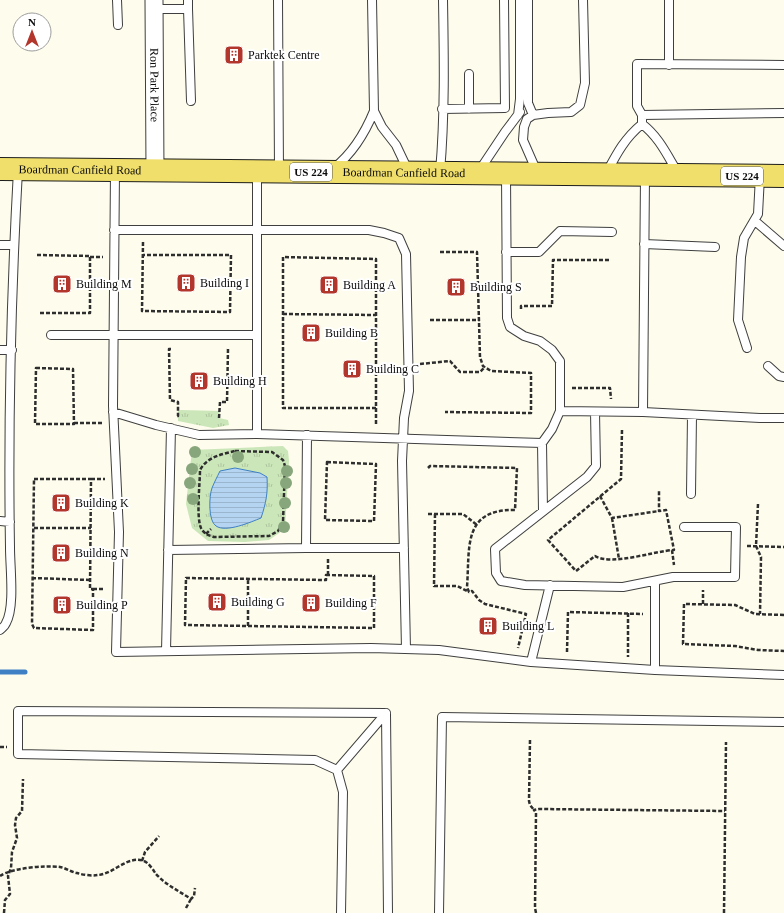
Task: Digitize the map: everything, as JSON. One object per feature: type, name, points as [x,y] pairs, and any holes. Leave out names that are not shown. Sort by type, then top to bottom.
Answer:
[{"type":"main road","name":"Boardman Canfield Road","points":[[9,169],[784,176]]},
{"type":"street","name":"Ron Park Place","points":[[154,5],[155,171]]},
{"type":"lane","points":[[117,0],[118,25]]},
{"type":"lane","points":[[188,0],[191,101]]},
{"type":"lane","points":[[278,0],[279,172]]},
{"type":"lane","points":[[330,172],[344,160],[356,144],[367,128],[374,111],[372,0]]},
{"type":"lane","points":[[440,173],[445,64],[443,0]]},
{"type":"lane","points":[[504,0],[505,108]]},
{"type":"lane","points":[[518,115],[520,98],[520,0]]},
{"type":"lane","points":[[528,0],[528,103],[530,117],[524,127],[523,140],[538,174]]},
{"type":"lane","points":[[442,109],[505,108],[518,115],[530,117],[548,113],[571,112],[580,105],[584,83],[583,0]]},
{"type":"lane","points":[[669,0],[669,65]]},
{"type":"lane","points":[[154,5],[188,9]]},
{"type":"lane","points":[[606,175],[619,150],[631,134],[642,124],[642,115],[637,106],[637,64],[784,65]]},
{"type":"lane","points":[[469,74],[469,109]]},
{"type":"lane","points":[[477,174],[490,152],[528,103]]},
{"type":"lane","points":[[374,111],[382,126],[396,145],[405,164],[414,173]]},
{"type":"lane","points":[[642,115],[784,114]]},
{"type":"lane","points":[[642,124],[650,130],[658,140],[679,176]]},
{"type":"lane","points":[[0,630],[6,624],[11,605],[10,522],[14,245],[9,169]]},
{"type":"lane","points":[[115,170],[113,412],[120,532],[116,652],[371,648],[438,650],[531,662],[655,670],[784,675]]},
{"type":"lane","points":[[257,172],[257,434]]},
{"type":"lane","points":[[506,174],[505,219],[507,318],[510,327],[520,334],[540,341],[552,350],[560,361],[560,411],[552,429],[542,443],[543,512]]},
{"type":"lane","points":[[643,412],[645,175]]},
{"type":"lane","points":[[747,348],[738,320],[741,257],[744,238],[758,214],[760,176]]},
{"type":"lane","points":[[754,221],[784,246]]},
{"type":"lane","points":[[114,230],[369,230],[398,238],[406,254],[409,391],[404,418],[403,438],[406,649]]},
{"type":"lane","points":[[506,252],[539,252],[560,231],[612,232]]},
{"type":"lane","points":[[644,244],[715,247]]},
{"type":"lane","points":[[0,245],[14,245]]},
{"type":"lane","points":[[51,335],[257,335]]},
{"type":"lane","points":[[0,350],[12,350]]},
{"type":"lane","points":[[768,366],[780,376],[784,377]]},
{"type":"lane","points":[[560,411],[643,412],[784,418]]},
{"type":"lane","points":[[113,412],[200,435],[306,435],[542,443]]},
{"type":"lane","points":[[595,412],[596,466],[587,477],[495,549],[496,573],[502,581],[525,585],[623,587],[673,577],[735,577],[736,527],[684,527]]},
{"type":"lane","points":[[691,494],[692,414]]},
{"type":"lane","points":[[166,651],[171,428]]},
{"type":"lane","points":[[306,435],[306,548]]},
{"type":"lane","points":[[0,521],[10,522]]},
{"type":"lane","points":[[168,550],[404,548]]},
{"type":"lane","points":[[655,581],[655,670]]},
{"type":"lane","points":[[531,662],[550,585]]},
{"type":"lane","points":[[337,770],[315,760],[18,754],[18,711],[386,713]]},
{"type":"lane","points":[[337,770],[386,713]]},
{"type":"lane","points":[[386,713],[388,913]]},
{"type":"lane","points":[[439,913],[442,718],[784,722]]},
{"type":"lane","points":[[337,770],[343,792],[341,913]]},
{"type":"path","points":[[440,252],[477,252],[480,356],[483,366],[491,371],[531,373],[530,413],[445,412]]},
{"type":"path","points":[[37,255],[90,256],[90,313],[38,313]]},
{"type":"path","points":[[143,255],[231,255],[230,312],[142,311],[143,255]]},
{"type":"path","points":[[376,408],[283,408],[283,257],[376,259],[376,315],[376,369],[376,408],[376,437]]},
{"type":"path","points":[[520,334],[521,306],[552,306],[553,260],[611,260]]},
{"type":"path","points":[[283,314],[376,315]]},
{"type":"path","points":[[430,320],[480,320]]},
{"type":"path","points":[[176,349],[169,349],[170,400],[178,402],[178,416]]},
{"type":"path","points":[[219,418],[220,402],[227,402],[228,349],[220,349]]},
{"type":"path","points":[[430,363],[450,361],[460,372],[480,372],[485,368]]},
{"type":"path","points":[[74,423],[73,369],[36,368],[35,424],[114,423]]},
{"type":"path","points":[[376,369],[408,369]]},
{"type":"path","points":[[570,381],[570,388],[610,388],[612,412]]},
{"type":"path","points":[[612,518],[666,510],[674,550],[619,559],[600,558],[595,556],[576,571],[548,540],[621,479],[622,430]]},
{"type":"path","points":[[235,451],[272,452],[283,460],[285,466],[283,522],[278,530],[269,536],[214,537],[206,534],[201,529],[199,521],[200,470],[203,465],[221,454],[235,451]]},
{"type":"path","points":[[327,462],[376,464],[374,521],[325,520],[327,462]]},
{"type":"path","points":[[34,479],[91,479],[91,528],[90,589],[93,589],[93,630],[34,628],[32,624],[32,578],[34,479]]},
{"type":"path","points":[[659,491],[659,511]]},
{"type":"path","points":[[600,496],[612,518],[619,559]]},
{"type":"path","points":[[758,504],[756,546],[761,557],[760,614]]},
{"type":"path","points":[[428,514],[463,514],[477,525]]},
{"type":"path","points":[[435,514],[434,586],[457,586],[469,592]]},
{"type":"path","points":[[34,528],[91,528]]},
{"type":"path","points":[[206,534],[211,529]]},
{"type":"path","points":[[736,545],[784,547]]},
{"type":"path","points":[[326,575],[374,576],[374,628],[186,625],[186,578],[248,578],[326,580],[326,575]]},
{"type":"path","points":[[32,578],[90,580]]},
{"type":"path","points":[[248,578],[248,626]]},
{"type":"path","points":[[784,615],[755,614],[735,605],[684,604],[683,644],[735,646],[758,650],[784,651]]},
{"type":"path","points":[[567,664],[568,612],[655,614]]},
{"type":"path","points":[[628,613],[628,668]]},
{"type":"path","points":[[530,740],[529,801],[536,813],[536,913]]},
{"type":"path","points":[[724,913],[726,742]]},
{"type":"path","points":[[4,913],[5,900],[10,894],[8,876],[16,838],[16,818],[22,811],[23,779]]},
{"type":"path","points":[[534,810],[725,811]]},
{"type":"path","points":[[142,861],[145,852],[159,836]]},
{"type":"path","points":[[0,875],[36,868],[53,867],[60,867],[78,874],[98,875],[105,874],[127,863],[142,861],[150,866],[161,879],[191,899]]},
{"type":"path","points":[[186,908],[194,896],[195,888]]},
{"type":"green space","points":[[178,411],[220,411],[219,418],[228,420],[229,425],[213,428],[178,421]]},
{"type":"green space","points":[[283,446],[288,451],[289,461],[285,529],[269,540],[245,542],[208,541],[192,528],[186,504],[192,450]]},
{"type":"water","points":[[235,468],[260,473],[267,477],[267,493],[264,508],[261,518],[232,528],[220,528],[213,523],[210,514],[211,492],[220,471]]},
{"type":"waterway","points":[[0,672],[25,672]]},
{"type":"place","name":"Parktek Centre","points":[[234,55]]},
{"type":"place","name":"Building I","points":[[186,283]]},
{"type":"place","name":"Building M","points":[[62,284]]},
{"type":"place","name":"Building A","points":[[329,285]]},
{"type":"place","name":"Building S","points":[[456,287]]},
{"type":"place","name":"Building B","points":[[311,333]]},
{"type":"place","name":"Building C","points":[[352,369]]},
{"type":"place","name":"Building H","points":[[199,381]]},
{"type":"place","name":"Building K","points":[[61,503]]},
{"type":"place","name":"Building N","points":[[61,553]]},
{"type":"place","name":"Building G","points":[[217,602]]},
{"type":"place","name":"Building F","points":[[311,603]]},
{"type":"place","name":"Building P","points":[[62,605]]},
{"type":"place","name":"Building L","points":[[488,626]]}]
